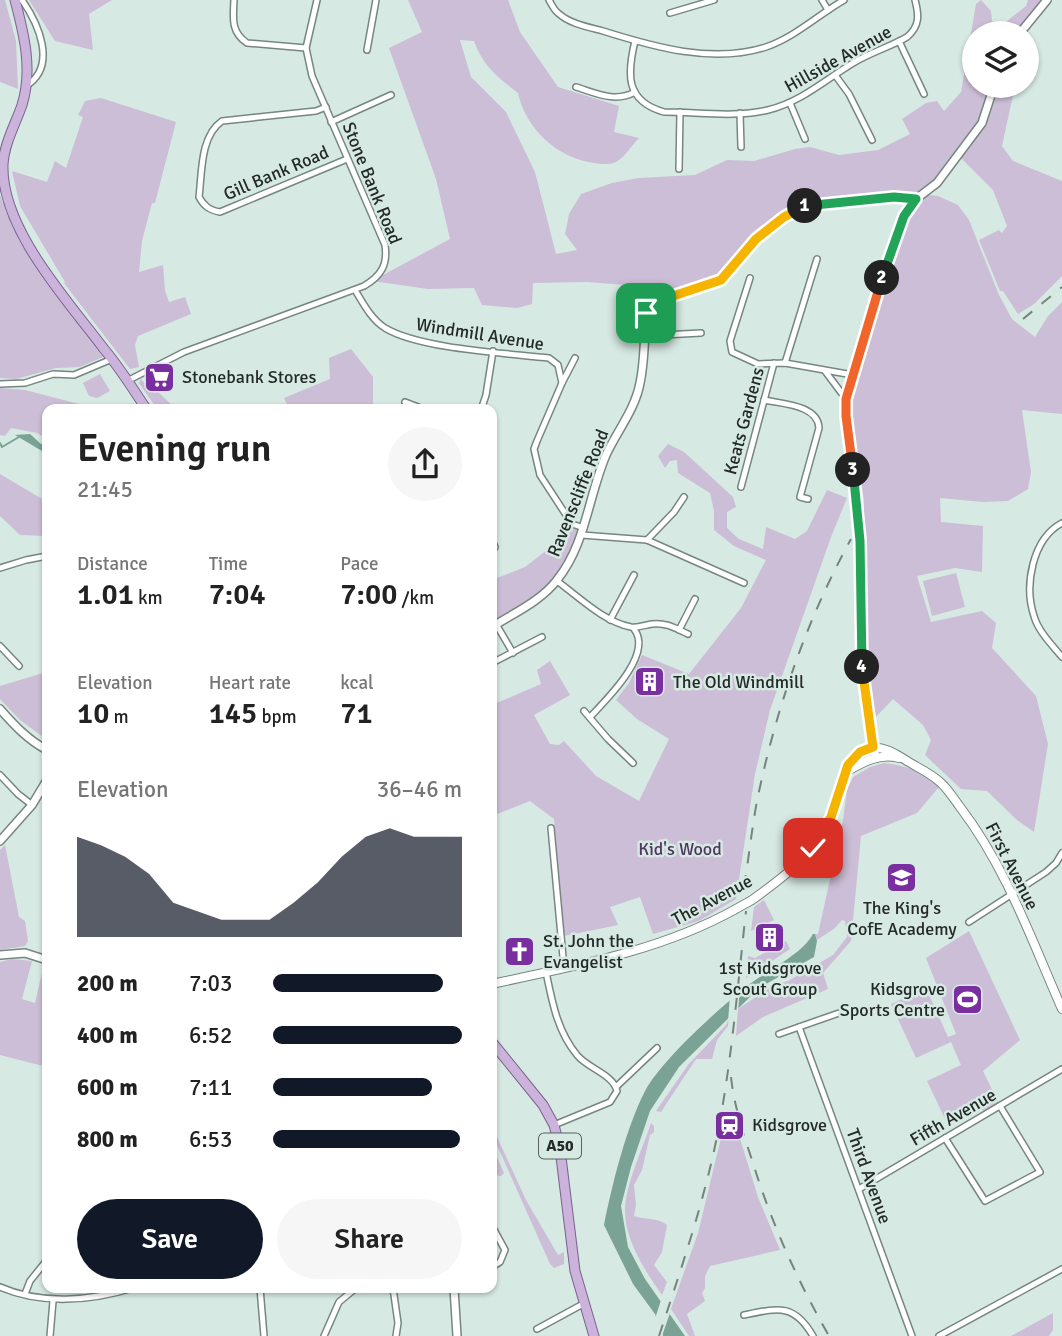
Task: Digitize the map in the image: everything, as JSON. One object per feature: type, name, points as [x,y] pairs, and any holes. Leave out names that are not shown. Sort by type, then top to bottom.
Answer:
[{"type":"main road","points":[[15,0],[26,45],[26,86],[4,156],[8,198],[28,242],[50,277],[143,404]]},
{"type":"main road","name":"First Avenue","points":[[873,747],[885,748],[926,770],[942,783],[981,834],[1062,1009]]},
{"type":"main road","name":"The Avenue","points":[[497,983],[564,968],[690,933],[752,900],[791,870],[813,848],[831,817],[848,765],[860,752],[873,747]]},
{"type":"main road","name":"First Avenue","points":[[876,758],[891,756],[906,760]]},
{"type":"main road","points":[[846,772],[876,758]]},
{"type":"main road","name":"A50","points":[[497,1048],[542,1105],[554,1125],[561,1149],[575,1272],[594,1336]]},
{"type":"street","points":[[22,0],[36,22],[42,44],[37,74],[26,86]]},
{"type":"street","points":[[234,0],[232,22],[239,38],[247,43],[306,48]]},
{"type":"street","name":"Stone Bank Road","points":[[127,380],[184,352],[355,289],[379,274],[387,257],[385,245],[312,76],[306,48],[317,0]]},
{"type":"street","points":[[367,50],[376,0]]},
{"type":"street","points":[[549,0],[556,12],[566,19],[635,41],[665,49],[726,54],[749,51],[784,39],[844,0]]},
{"type":"street","points":[[670,13],[714,0]]},
{"type":"street","points":[[822,0],[828,10]]},
{"type":"street","name":"Hillside Avenue","points":[[635,92],[639,99],[653,109],[680,112],[740,113],[766,110],[790,103],[867,56],[913,32],[918,12],[915,0]]},
{"type":"street","points":[[1029,21],[1046,0]]},
{"type":"street","points":[[576,87],[615,98],[635,92],[629,67],[635,41]]},
{"type":"street","points":[[899,41],[924,94]]},
{"type":"street","points":[[835,75],[849,94],[871,137],[876,131]]},
{"type":"street","points":[[331,122],[391,95]]},
{"type":"street","points":[[876,758],[863,677],[860,541],[846,399],[904,216],[916,199],[937,183],[982,123],[990,98]]},
{"type":"street","points":[[790,103],[805,139]]},
{"type":"street","name":"Gill Bank Road","points":[[326,107],[316,111],[222,121],[215,126],[206,146],[199,197],[204,205],[220,212],[347,159]]},
{"type":"street","points":[[679,169],[680,112]]},
{"type":"street","points":[[740,113],[741,148]]},
{"type":"street","name":"Ravenscliffe Road","points":[[497,623],[543,594],[557,581],[570,562],[583,532],[607,454],[634,403],[640,383],[646,313],[649,306],[721,280],[756,239],[784,217],[806,205],[894,197],[916,199]]},
{"type":"street","points":[[785,363],[817,259]]},
{"type":"street","points":[[750,278],[730,341],[731,349],[737,356],[758,364],[785,363],[853,375]]},
{"type":"street","name":"Windmill Avenue","points":[[355,289],[373,317],[383,327],[441,344],[549,358],[558,365],[562,383]]},
{"type":"street","points":[[644,336],[701,333]]},
{"type":"street","points":[[483,404],[493,351]]},
{"type":"street","points":[[575,358],[534,449],[540,475],[572,523],[583,532],[647,540],[744,583]]},
{"type":"street","points":[[0,384],[25,383],[53,374],[75,375],[112,359]]},
{"type":"street","name":"Keats Gardens","points":[[741,487],[774,363]]},
{"type":"street","points":[[824,371],[846,399]]},
{"type":"street","points":[[764,400],[810,411],[819,421],[800,497],[808,499]]},
{"type":"street","points":[[405,402],[410,404]]},
{"type":"street","points":[[647,540],[684,501]]},
{"type":"street","points":[[1062,523],[1044,538],[1031,571],[1030,596],[1034,618],[1062,656]]},
{"type":"street","points":[[0,568],[42,557]]},
{"type":"street","points":[[610,620],[634,575]]},
{"type":"street","points":[[557,581],[610,620],[637,632],[639,643],[631,670],[590,717]]},
{"type":"street","points":[[629,584],[638,588]]},
{"type":"street","points":[[679,630],[694,608],[695,599]]},
{"type":"street","points":[[634,629],[656,623],[688,634]]},
{"type":"street","points":[[497,629],[513,653]]},
{"type":"street","points":[[497,661],[542,637]]},
{"type":"street","points":[[0,646],[19,666]]},
{"type":"street","points":[[0,709],[15,727],[42,748]]},
{"type":"street","points":[[584,711],[633,762]]},
{"type":"street","points":[[0,775],[32,805]]},
{"type":"street","points":[[0,841],[32,805],[42,788]]},
{"type":"street","points":[[551,828],[564,968]]},
{"type":"street","points":[[969,922],[1046,872],[1062,853]]},
{"type":"street","points":[[0,955],[25,953],[42,958]]},
{"type":"street","points":[[545,972],[556,1018],[571,1046],[581,1059],[617,1087]]},
{"type":"street","points":[[779,1034],[839,1013]]},
{"type":"street","name":"Third Avenue","points":[[799,1027],[912,1336]]},
{"type":"street","points":[[554,1125],[610,1102],[615,1097],[617,1087],[657,1048]]},
{"type":"street","name":"Fifth Avenue","points":[[859,1189],[1062,1069]]},
{"type":"street","points":[[945,1138],[985,1201],[1040,1172],[1000,1106]]},
{"type":"street","points":[[497,1235],[505,1250],[497,1264]]},
{"type":"street","points":[[25,1294],[30,1280],[42,1266]]},
{"type":"street","points":[[939,1336],[1062,1269]]},
{"type":"street","points":[[0,1287],[53,1301],[65,1297],[106,1296],[116,1293]]},
{"type":"street","points":[[260,1293],[264,1336]]},
{"type":"street","points":[[324,1336],[340,1302],[350,1293]]},
{"type":"street","points":[[394,1293],[398,1323],[396,1336]]},
{"type":"street","points":[[454,1293],[457,1336]]},
{"type":"street","points":[[50,1336],[53,1301]]},
{"type":"street","points":[[537,1329],[583,1304]]},
{"type":"street","points":[[744,1315],[785,1309],[806,1324],[813,1336]]},
{"type":"green space","points":[[0,0],[5,0],[16,41],[18,89],[0,82]]},
{"type":"green space","points":[[29,0],[112,0],[89,14],[93,50],[55,41]]},
{"type":"green space","points":[[408,0],[508,0],[520,32],[558,87],[619,106],[614,132],[639,138],[622,158],[614,163],[594,163],[568,155],[545,140],[536,130],[518,93],[491,70],[474,41],[460,40],[471,77],[506,112],[535,172],[556,254],[577,250],[565,234],[569,214],[581,194],[612,183],[638,178],[695,175],[727,160],[754,161],[795,149],[810,147],[839,155],[878,150],[910,134],[902,119],[926,103],[937,101],[944,111],[961,92],[962,86],[962,98],[988,98],[983,114],[976,125],[933,181],[915,193],[804,203],[784,217],[719,279],[649,308],[638,286],[587,282],[533,283],[532,304],[517,308],[482,305],[474,288],[428,289],[372,281],[450,239],[436,179],[389,48],[422,32]]},
{"type":"green space","points":[[981,0],[991,11],[992,21],[973,21],[976,4]]},
{"type":"green space","points":[[1028,0],[1043,0],[1025,21],[1007,21],[1026,6]]},
{"type":"green space","points":[[101,98],[176,122],[142,241],[139,272],[163,265],[165,291],[169,302],[185,297],[191,314],[138,336],[135,345],[139,367],[130,369],[64,283],[20,206],[12,171],[47,182],[55,161],[66,168],[83,117],[78,115],[85,101]]},
{"type":"green space","points":[[994,98],[1012,98],[1002,146],[1013,161],[1062,181],[1062,276],[1034,304],[1018,314],[1003,291],[1000,291],[979,240],[999,230],[1002,233],[1007,226],[993,190],[960,157],[984,124]]},
{"type":"green space","points":[[922,194],[938,196],[958,205],[969,220],[999,295],[1012,319],[1035,337],[1048,316],[1062,302],[1062,414],[1022,410],[1031,472],[1028,489],[1008,501],[983,502],[940,498],[941,522],[983,526],[982,572],[955,568],[917,576],[931,622],[982,611],[996,623],[992,648],[1036,696],[1048,744],[1034,832],[1017,820],[987,791],[961,789],[925,755],[931,740],[923,725],[893,699],[874,719],[866,688],[864,501],[851,415],[855,378],[885,293],[899,241]]},
{"type":"green space","points":[[0,195],[8,217],[31,259],[103,357],[80,367],[56,368],[16,379],[0,378]]},
{"type":"green space","points":[[351,349],[373,377],[373,404],[287,404],[284,398],[330,379],[329,358]]},
{"type":"green space","points":[[100,374],[110,391],[97,398],[89,396],[83,383]]},
{"type":"green space","points":[[141,379],[149,389],[152,388],[154,393],[158,392],[171,404],[154,404],[139,383]]},
{"type":"green space","points":[[0,388],[25,390],[79,404],[42,404],[42,436],[11,428],[5,436],[0,435]]},
{"type":"green space","name":"Kid's Wood","points":[[668,444],[684,452],[733,497],[736,507],[727,512],[727,528],[739,539],[763,549],[766,527],[795,539],[807,531],[827,490],[847,498],[770,710],[755,774],[736,899],[699,921],[653,934],[640,897],[610,907],[618,925],[564,936],[554,819],[530,801],[497,814],[497,703],[541,684],[537,670],[550,661],[570,695],[534,715],[550,744],[559,745],[564,741],[596,776],[639,801],[669,739],[637,719],[616,700],[629,683],[642,655],[689,674],[741,608],[766,560],[734,546],[714,530],[710,493],[678,473],[677,460],[670,461],[665,468],[658,456]]},
{"type":"green space","points":[[0,474],[42,499],[42,536],[20,535],[0,516]]},
{"type":"green space","points":[[578,526],[584,528],[570,562],[543,594],[497,624],[497,578],[525,567]]},
{"type":"green space","points":[[956,573],[965,607],[932,616],[923,581]]},
{"type":"green space","points":[[42,673],[42,736],[20,720],[0,699],[0,686]]},
{"type":"green space","points":[[884,763],[914,770],[939,787],[917,813],[861,836],[851,941],[823,973],[828,989],[763,1017],[736,1036],[738,1009],[772,986],[788,981],[833,955],[847,937],[845,921],[842,920],[817,940],[815,934],[818,934],[847,790],[853,777],[870,767]]},
{"type":"green space","points":[[5,845],[19,917],[25,921],[28,941],[25,946],[0,950],[0,850]]},
{"type":"green space","points":[[764,900],[774,920],[751,931],[754,907]]},
{"type":"green space","points":[[969,931],[1020,1040],[983,1071],[1000,1106],[985,1115],[980,1105],[946,1121],[927,1081],[961,1065],[951,1042],[916,1058],[891,1004],[926,988],[948,1037],[956,1034],[926,958]]},
{"type":"green space","points":[[786,941],[790,949],[746,978],[748,956],[755,958]]},
{"type":"green space","points":[[12,959],[32,961],[22,999],[35,1003],[42,973],[42,1066],[0,1055],[0,962]]},
{"type":"green space","points":[[729,1018],[728,1026],[717,1040],[712,1059],[696,1059],[661,1112],[656,1111],[688,1065],[726,1025]]},
{"type":"green space","points":[[651,1123],[654,1132],[650,1135],[642,1170],[634,1185],[634,1216],[667,1225],[662,1252],[654,1265],[667,1282],[662,1295],[632,1245],[625,1211],[631,1178]]},
{"type":"green space","points":[[737,1129],[758,1197],[780,1250],[710,1266],[702,1293],[705,1301],[687,1314],[695,1336],[689,1336],[671,1309],[698,1233],[722,1134]]},
{"type":"green space","points":[[497,1137],[526,1200],[558,1255],[564,1252],[564,1264],[554,1268],[497,1145]]},
{"type":"green space","points":[[497,1157],[504,1173],[497,1176]]},
{"type":"green space","points":[[1053,1313],[1053,1330],[1049,1336],[1011,1336]]},
{"type":"shaded area","points":[[30,434],[42,444],[42,451],[15,435]]},
{"type":"shaded area","points":[[813,934],[817,941],[814,957],[759,988],[679,1067],[650,1111],[621,1206],[628,1247],[645,1279],[685,1336],[663,1336],[655,1314],[633,1284],[604,1225],[615,1175],[632,1122],[645,1091],[677,1051],[734,997],[801,949]]},
{"type":"pier","points":[[740,988],[738,1012],[728,1022],[730,995]]},
{"type":"pier","points":[[662,1297],[671,1310],[662,1336],[659,1336],[654,1322]]},
{"type":"waterway","points":[[0,443],[2,447],[19,437]]},
{"type":"railway","points":[[1023,319],[1062,287]]},
{"type":"railway","points":[[744,887],[758,796],[784,696],[807,632],[851,539]]},
{"type":"railway","points":[[659,1336],[696,1221],[714,1151],[729,1061],[746,911]]},
{"type":"railway","points":[[731,1077],[742,1129],[776,1228],[806,1294],[829,1336]]},
{"type":"place","name":"Stonebank Stores","points":[[159,377]]},
{"type":"place","name":"The Old Windmill","points":[[650,682]]},
{"type":"place","name":"The King's CofE Academy","points":[[902,877]]},
{"type":"place","name":"1st Kidsgrove Scout Group","points":[[770,938]]},
{"type":"place","name":"St. John the Evangelist","points":[[520,951]]},
{"type":"place","name":"Kidsgrove Sports Centre","points":[[968,999]]},
{"type":"place","name":"Kidsgrove","points":[[729,1125]]},
{"type":"route","points":[[646,313],[649,306],[655,302],[721,280],[756,239],[784,217],[806,205],[894,197],[916,199],[904,216],[892,247],[846,399],[860,541],[863,677],[873,747],[860,752],[848,765],[831,817],[813,848]]}]
